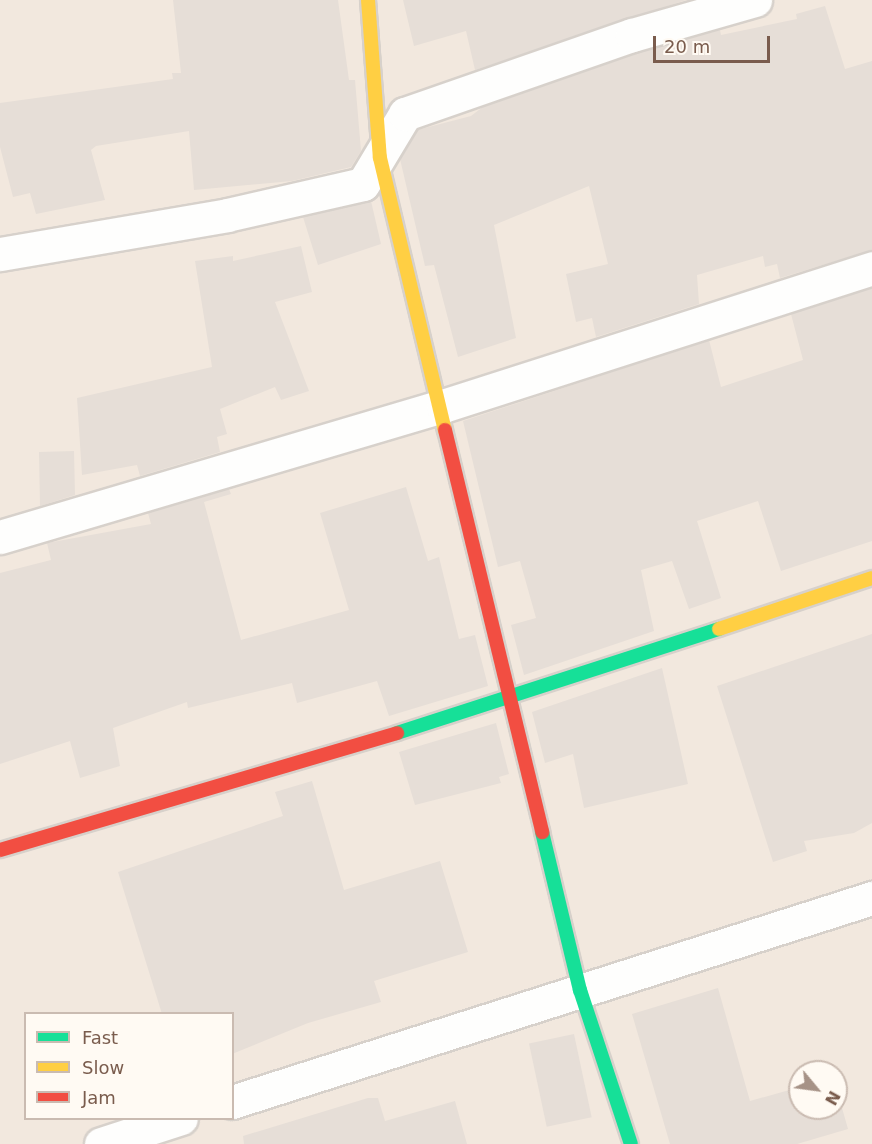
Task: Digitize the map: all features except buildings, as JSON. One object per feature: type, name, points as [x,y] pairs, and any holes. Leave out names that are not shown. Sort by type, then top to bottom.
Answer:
[{"type":"street","points":[[368,0],[380,158],[443,406],[580,990],[631,1144]]},
{"type":"street","points":[[0,254],[227,215],[363,184],[405,114],[632,35],[755,0]]},
{"type":"street","points":[[0,537],[443,406],[872,268]]},
{"type":"street","points":[[0,850],[511,699],[872,578]]},
{"type":"street","points":[[234,1101],[872,898]]},
{"type":"street","points":[[101,1144],[178,1120]]},
{"type":"shaded area","points":[[0,0],[872,0],[872,1144],[0,1144]]},
{"type":"traffic: fast","points":[[397,733],[719,629]]},
{"type":"traffic: fast","points":[[542,832],[580,990],[631,1144]]},
{"type":"traffic: slow","points":[[368,0],[380,158],[445,430]]},
{"type":"traffic: slow","points":[[719,629],[872,578]]},
{"type":"traffic: jam","points":[[445,430],[542,832]]},
{"type":"traffic: jam","points":[[0,850],[397,733]]}]
